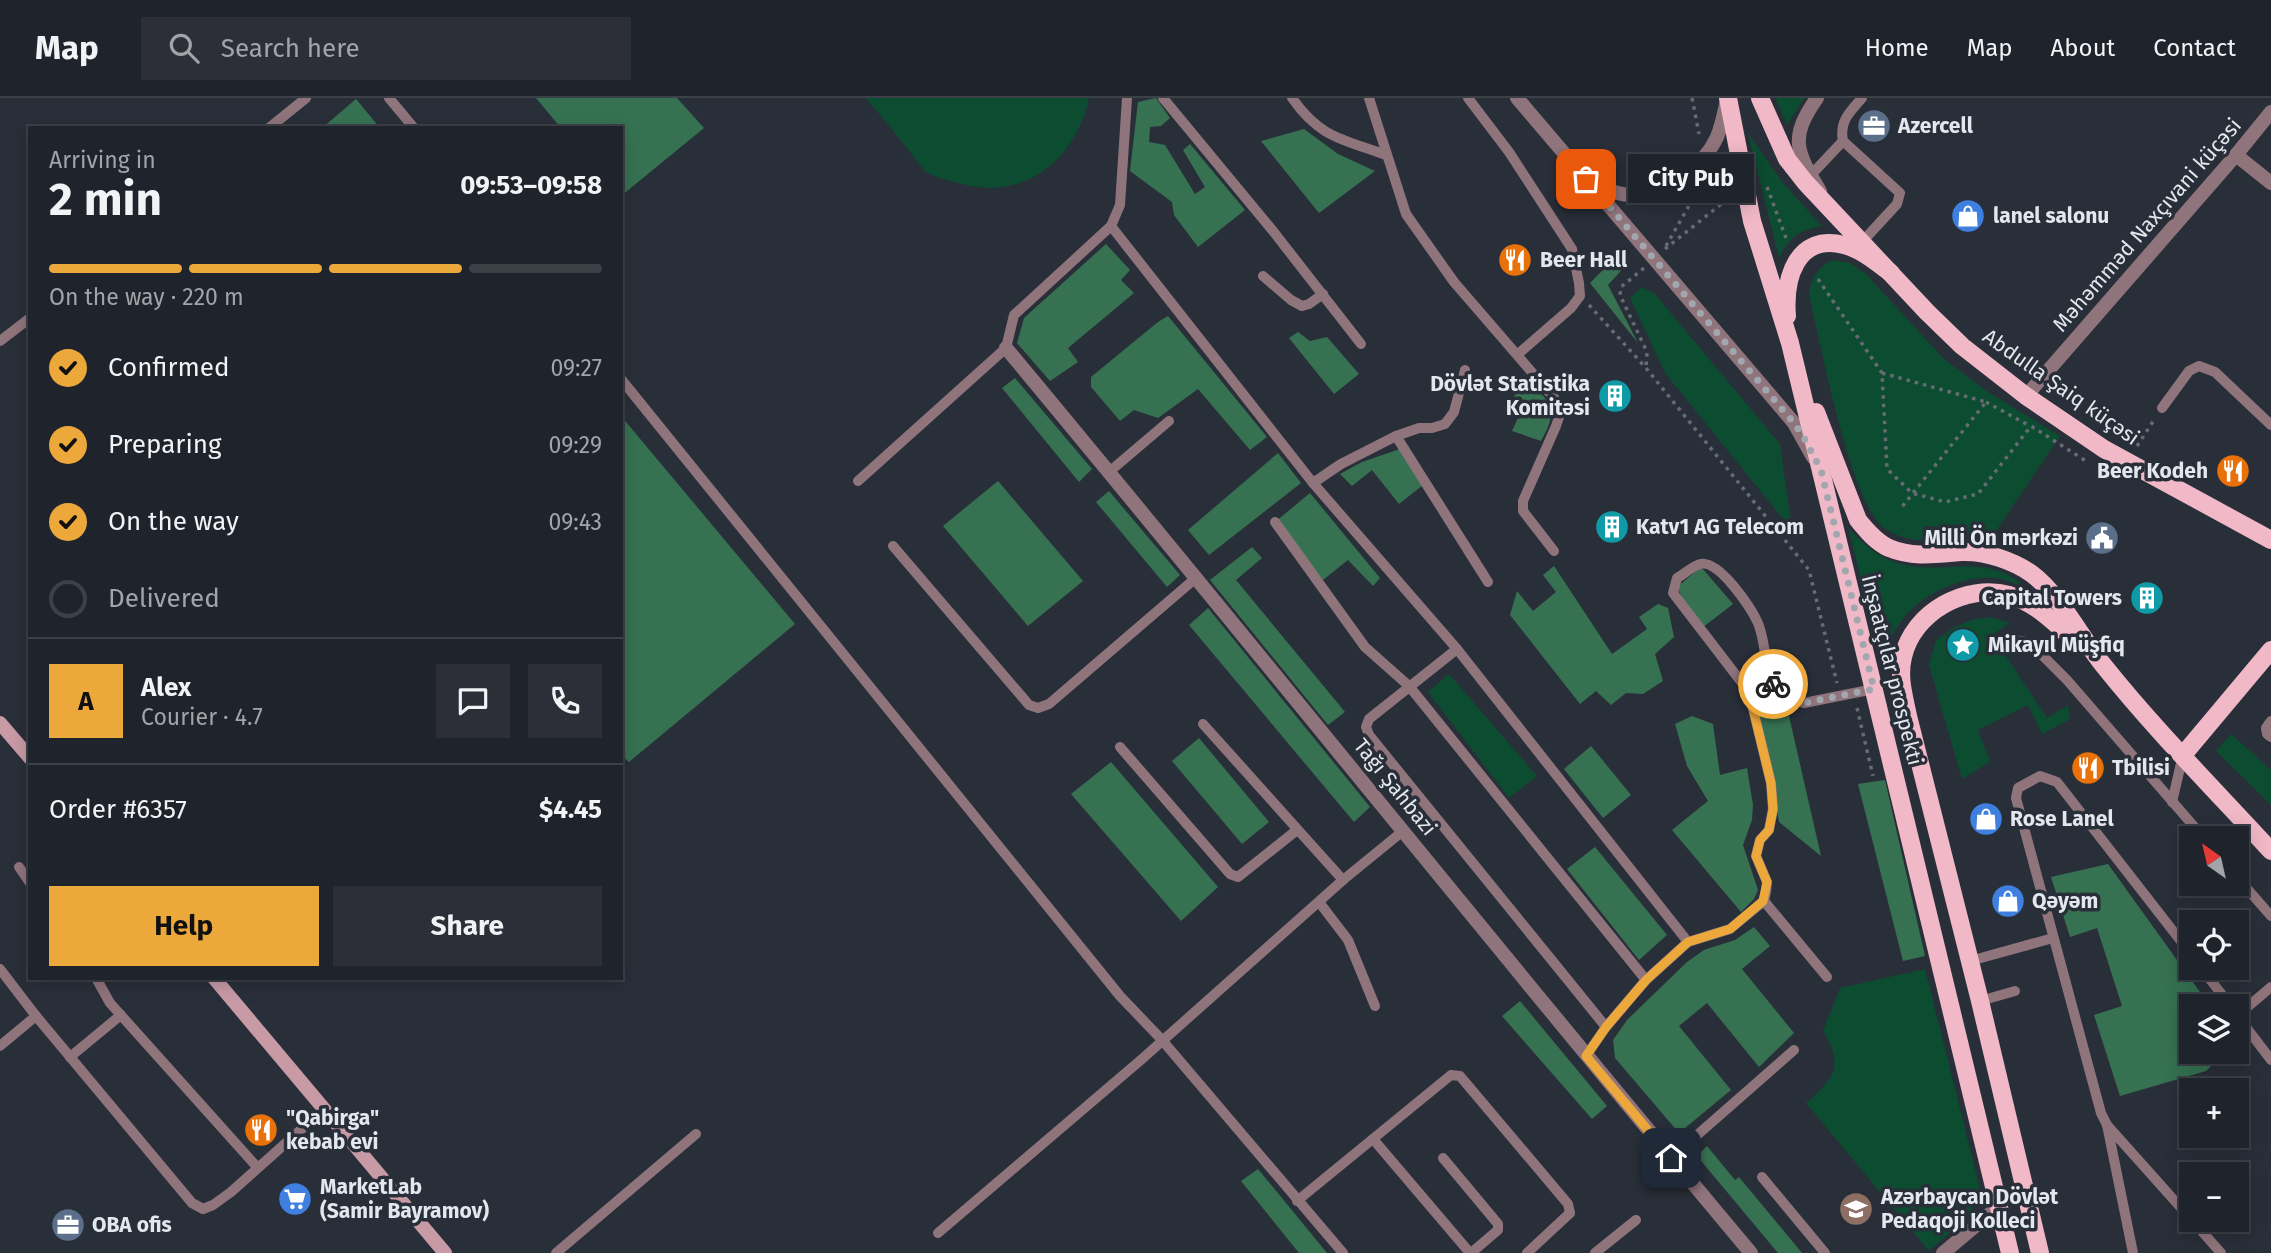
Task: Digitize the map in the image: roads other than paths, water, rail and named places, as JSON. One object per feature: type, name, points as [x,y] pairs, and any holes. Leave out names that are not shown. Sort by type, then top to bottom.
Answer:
[{"type":"main road","name":"İnşaatçılar prospekti","points":[[1728,98],[1752,221],[1790,343],[2010,1253]]},
{"type":"main road","name":"Abdulla Şaiq küçəsi","points":[[1760,98],[1787,159],[1861,242],[1962,346],[2026,396],[2104,449],[2271,540]]},
{"type":"main road","points":[[1891,273],[1845,245],[1829,243],[1808,249],[1794,264],[1788,279],[1786,302],[1790,343],[1858,520],[1869,533],[1888,547],[1909,554],[1938,556],[1964,552],[2012,563],[2033,575],[2051,594],[2103,665],[2271,851]]},
{"type":"main road","name":"İnşaatçılar prospekti","points":[[2039,1253],[1902,688],[1903,658],[1907,643],[1916,628],[1934,611],[1952,600],[1972,593],[1990,592],[2009,595],[2033,605],[2103,665]]},
{"type":"main road","points":[[2183,755],[2271,650]]},
{"type":"main road","points":[[0,723],[28,756]]},
{"type":"main road","points":[[216,980],[445,1253]]},
{"type":"street","points":[[1517,98],[1794,423],[1821,470]]},
{"type":"street","points":[[1586,179],[1619,194],[1637,195],[1656,191],[1672,183],[1706,155],[1721,126],[1728,98]]},
{"type":"street","points":[[1817,98],[1802,121],[1798,146],[1811,175],[1832,210]]},
{"type":"street","name":"Məhəmməd Naxçıvani küçəsi","points":[[2026,396],[2271,112]]},
{"type":"street","points":[[2236,155],[2271,183]]},
{"type":"street","name":"Tağı Şahbazi","points":[[1006,348],[1197,577],[1586,1056],[1751,1253]]},
{"type":"street","points":[[1943,1253],[1998,1207]]},
{"type":"lane","points":[[271,126],[306,98]]},
{"type":"lane","points":[[389,98],[412,126]]},
{"type":"lane","points":[[858,481],[1006,348],[1014,315],[1111,226],[1120,205],[1127,98]]},
{"type":"lane","points":[[1163,98],[1361,344]]},
{"type":"lane","points":[[1292,98],[1307,119],[1328,135],[1386,155]]},
{"type":"lane","points":[[1369,98],[1406,214],[1454,282],[1555,399],[1560,414],[1523,501],[1523,511],[1554,551]]},
{"type":"lane","points":[[1468,98],[1509,152],[1572,249],[1580,296],[1572,308],[1518,354]]},
{"type":"lane","points":[[1861,242],[1898,204],[1900,193],[1843,141],[1842,124],[1862,98]]},
{"type":"lane","points":[[1811,175],[1843,141]]},
{"type":"lane","points":[[1111,226],[1313,483],[1457,649],[1688,942]]},
{"type":"lane","points":[[1263,276],[1302,306],[1323,294]]},
{"type":"lane","points":[[0,341],[28,320]]},
{"type":"lane","points":[[2162,408],[2189,371],[2199,366],[2215,372],[2271,425]]},
{"type":"lane","points":[[1313,483],[1341,464],[1396,436],[1419,428],[1445,424],[1454,412],[1465,370]]},
{"type":"lane","points":[[623,381],[1120,996],[1162,1040],[1343,1253]]},
{"type":"lane","points":[[1109,472],[1169,421]]},
{"type":"lane","points":[[1396,436],[1488,582]]},
{"type":"lane","points":[[1275,522],[1365,647],[1409,687],[1646,980]]},
{"type":"lane","points":[[893,546],[1029,705],[1038,708],[1049,704],[1197,577]]},
{"type":"lane","points":[[1586,1056],[1606,1027],[1646,980],[1688,942],[1730,929],[1763,901],[1767,882],[1756,856],[1760,840],[1769,830],[1773,809],[1771,783],[1749,692],[1673,593],[1677,578],[1701,563],[1713,565],[1720,570],[1750,608],[1759,625],[1769,682],[1789,699],[1804,703],[1874,689]]},
{"type":"lane","points":[[2013,640],[2034,646],[2067,680],[2193,826]]},
{"type":"lane","points":[[1457,649],[1369,719],[1366,727],[1369,735],[1606,1027]]},
{"type":"lane","points":[[1749,692],[1755,686],[1769,682]]},
{"type":"lane","points":[[2271,721],[2266,728],[2271,737]]},
{"type":"lane","points":[[1203,724],[1343,880]]},
{"type":"lane","points":[[1120,747],[1230,874],[1238,877],[1297,830]]},
{"type":"lane","points":[[2172,802],[2183,755]]},
{"type":"lane","points":[[2133,1253],[2107,1125],[2059,981],[2053,938],[2016,798],[2018,788],[2040,776],[2057,782],[2179,939]]},
{"type":"lane","points":[[938,1233],[1343,880],[1403,831]]},
{"type":"lane","points":[[19,867],[28,880]]},
{"type":"lane","points":[[2249,891],[2271,916]]},
{"type":"lane","points":[[1763,901],[1827,976]]},
{"type":"lane","points":[[1319,902],[1348,940],[1375,1006]]},
{"type":"lane","points":[[1970,961],[2053,938]]},
{"type":"lane","points":[[0,969],[192,1203],[203,1209],[231,1192],[324,1109]]},
{"type":"lane","points":[[97,980],[110,1003],[257,1167]]},
{"type":"lane","points":[[2210,980],[2221,994]]},
{"type":"lane","points":[[2249,1002],[2271,987]]},
{"type":"lane","points":[[1980,1001],[2015,991]]},
{"type":"lane","points":[[70,1057],[121,1014]]},
{"type":"lane","points":[[0,1046],[36,1016]]},
{"type":"lane","points":[[2249,1031],[2271,1060]]},
{"type":"lane","points":[[1671,1158],[1794,1050]]},
{"type":"lane","points":[[1297,1201],[1451,1075],[1460,1076],[1568,1204],[1570,1213],[1527,1253]]},
{"type":"lane","points":[[2107,1125],[2179,1206]]},
{"type":"lane","points":[[556,1253],[696,1134]]},
{"type":"lane","points":[[1373,1139],[1471,1253],[1499,1230],[1498,1224],[1443,1158]]},
{"type":"lane","points":[[1762,1177],[1825,1253]]},
{"type":"lane","points":[[1595,1253],[1636,1220]]},
{"type":"lane","points":[[2202,1232],[2221,1253]]},
{"type":"place","name":"Azercell","points":[[1874,126]]},
{"type":"place","name":"City Pub","points":[[1586,179]]},
{"type":"place","name":"lanel salonu","points":[[1968,216]]},
{"type":"place","name":"Beer Hall","points":[[1515,260]]},
{"type":"place","name":"Dövlət Statistika Komitəsi","points":[[1615,396]]},
{"type":"place","name":"Beer Kodeh","points":[[2233,471]]},
{"type":"place","name":"Katv1 AG Telecom","points":[[1612,527]]},
{"type":"place","name":"Milli Ön mərkəzi","points":[[2102,538]]},
{"type":"place","name":"Capital Towers","points":[[2147,598]]},
{"type":"place","name":"Mikayıl Müşfiq","points":[[1963,645]]},
{"type":"place","name":"Tbilisi","points":[[2088,768]]},
{"type":"place","name":"Rose Lanel","points":[[1986,819]]},
{"type":"place","name":"Qəyəm","points":[[2008,901]]},
{"type":"place","name":"\"Qabirga\" kebab evi","points":[[261,1130]]},
{"type":"place","name":"MarketLab (Samir Bayramov)","points":[[295,1199]]},
{"type":"place","name":"Azərbaycan Dövlət Pedaqoji Kolleci","points":[[1856,1209]]},
{"type":"place","name":"OBA ofis","points":[[68,1225]]}]
